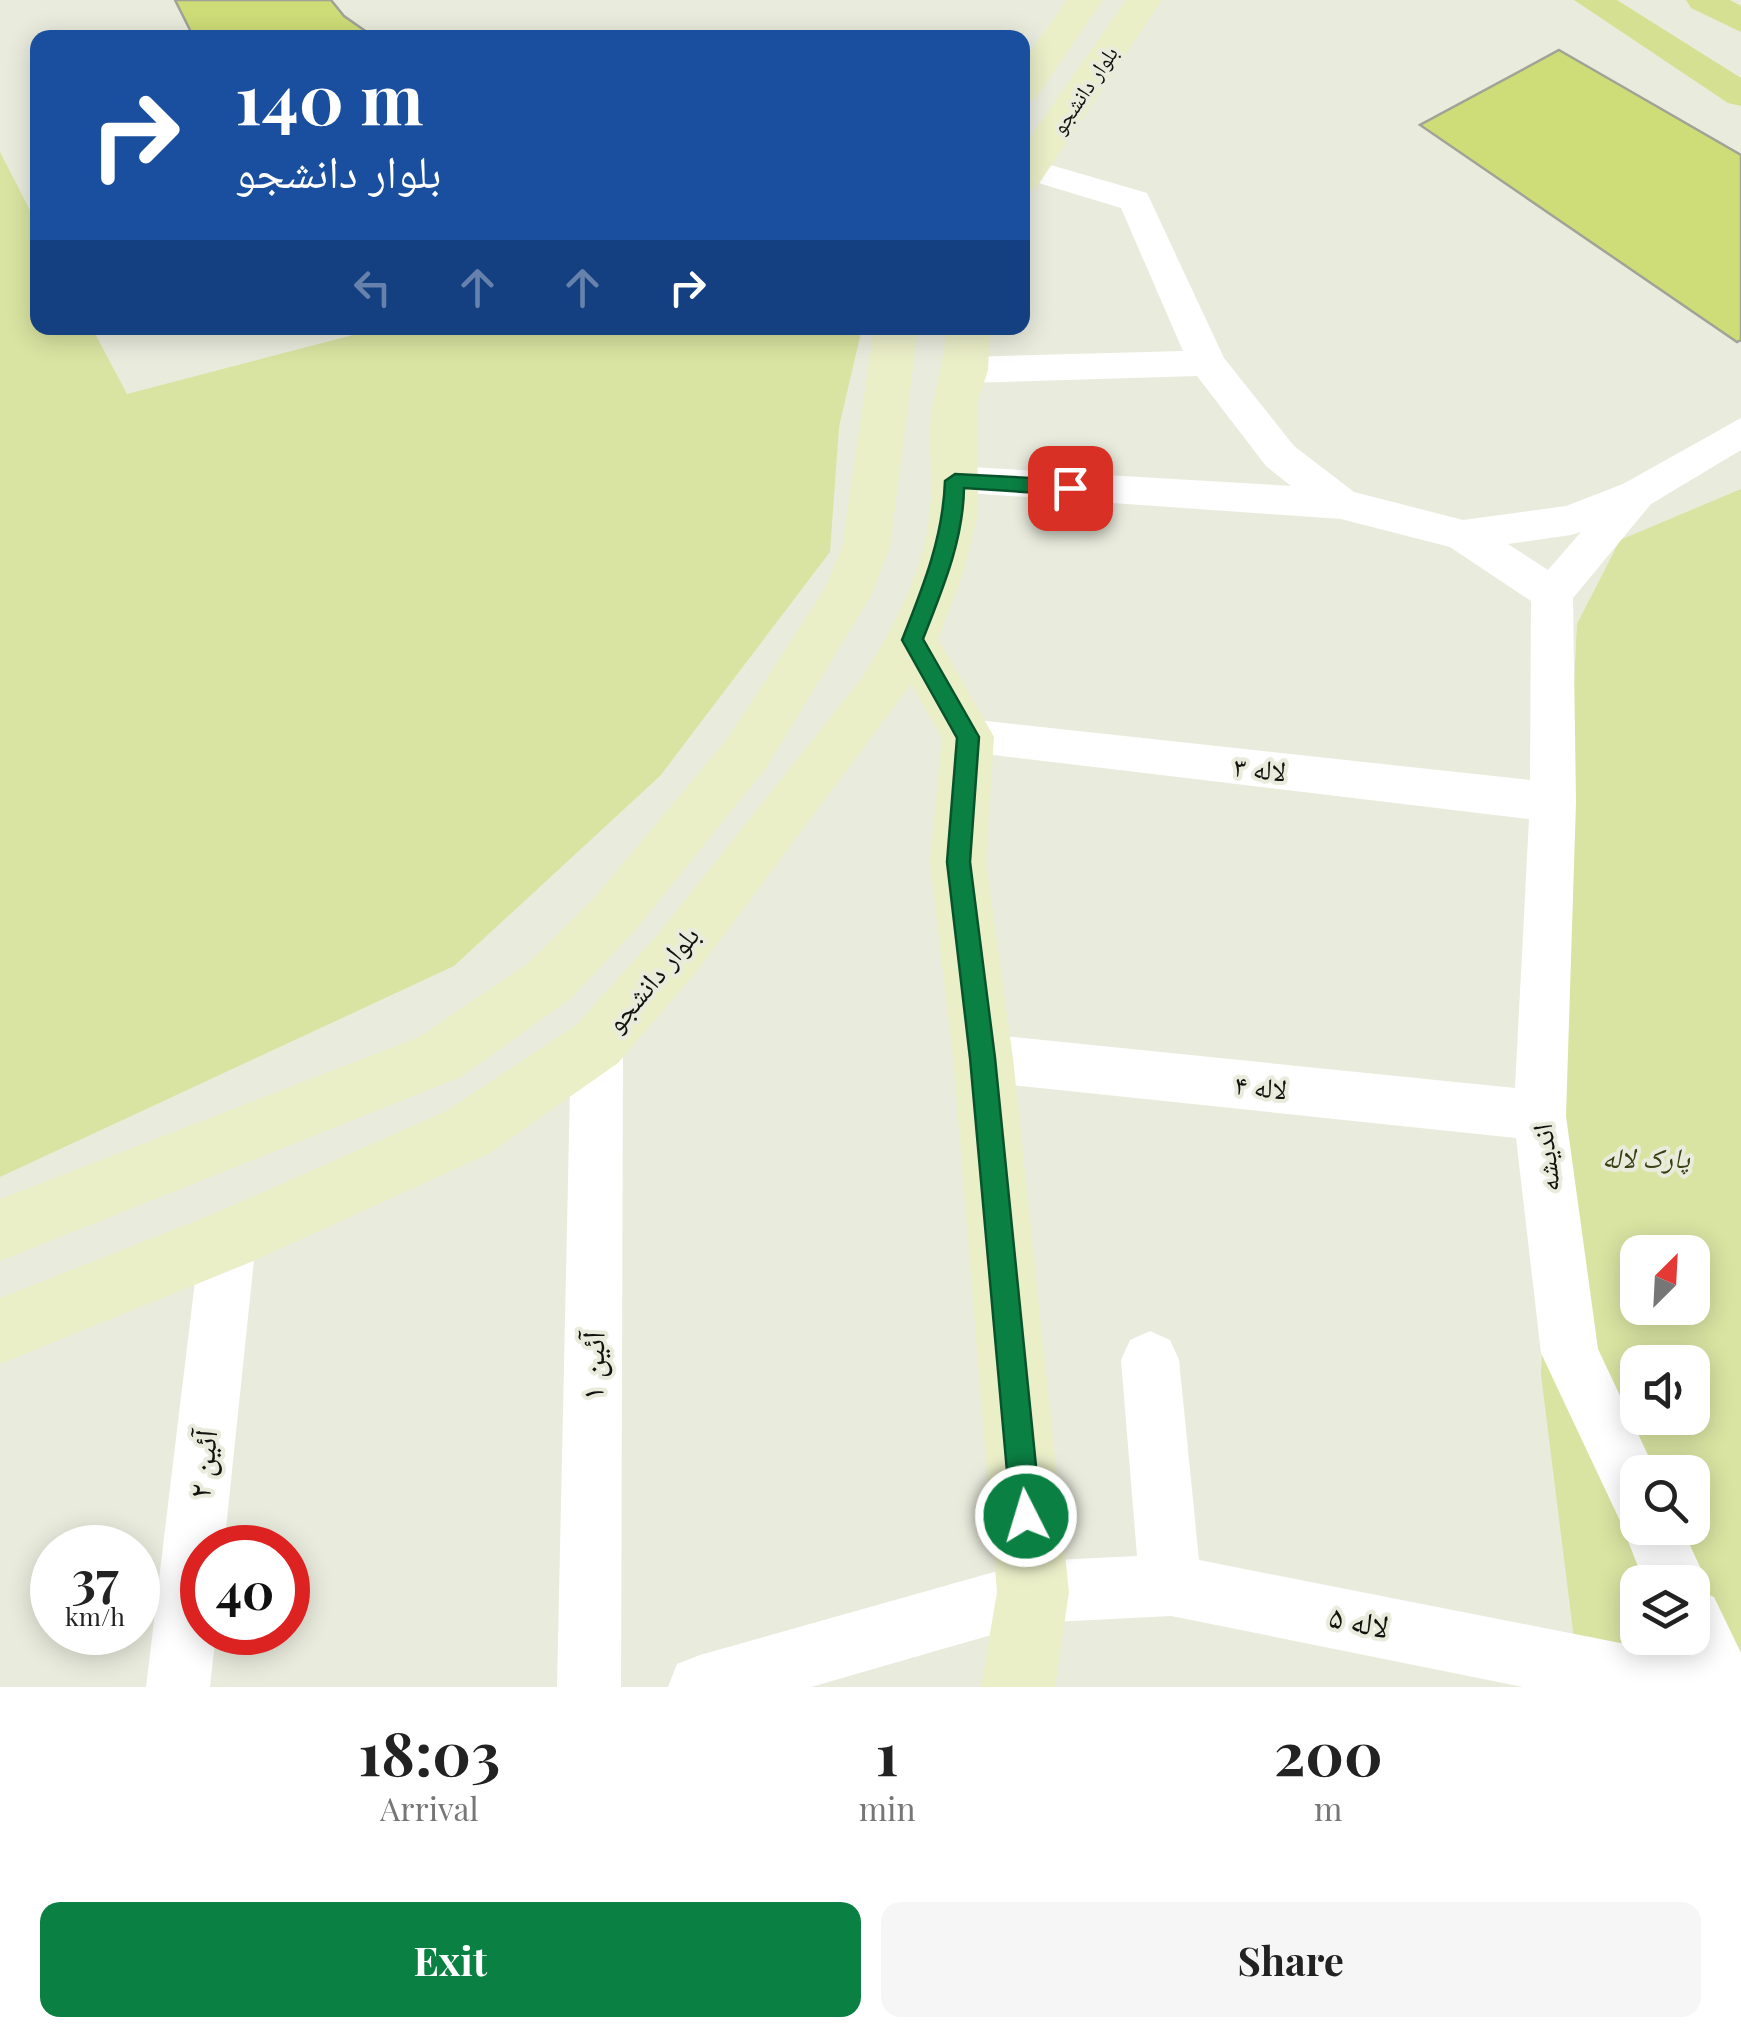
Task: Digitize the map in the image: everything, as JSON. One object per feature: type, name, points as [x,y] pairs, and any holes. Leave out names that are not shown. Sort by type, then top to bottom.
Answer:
[{"type":"main road","name":"بلوار دانشجو","points":[[1030,79],[1085,0]]},
{"type":"main road","name":"بلوار دانشجو","points":[[1030,165],[1144,0]]},
{"type":"main road","points":[[1592,0],[1741,95]]},
{"type":"main road","points":[[1704,0],[1741,21]]},
{"type":"main road","points":[[0,1230],[440,1057],[549,981],[613,916],[747,753],[847,594],[866,547],[895,335]]},
{"type":"main road","name":"بلوار دانشجو","points":[[0,1331],[228,1240],[468,1132],[597,1044],[677,953],[778,816],[879,693],[912,640],[939,573],[954,513],[955,404],[967,348]]},
{"type":"main road","points":[[912,640],[968,737],[958,862],[983,1058],[1033,1592],[1018,1687]]},
{"type":"street","points":[[1030,173],[1135,201],[1207,363],[1280,456],[1341,504]]},
{"type":"street","points":[[967,348],[1207,363]]},
{"type":"street","points":[[1463,535],[1571,520],[1637,494],[1741,432]]},
{"type":"street","points":[[955,481],[1341,504],[1463,535],[1552,594],[1637,494]]},
{"type":"street","name":"اندیشه","points":[[1552,594],[1553,802],[1540,1116],[1570,1353],[1620,1461]]},
{"type":"street","name":"لاله ۳","points":[[968,737],[1553,802]]},
{"type":"street","name":"آئین ۱","points":[[590,1687],[597,1044]]},
{"type":"street","name":"لاله ۴","points":[[983,1058],[1540,1116]]},
{"type":"street","name":"آئین ۲","points":[[178,1687],[228,1240]]},
{"type":"street","points":[[1150,1360],[1171,1585]]},
{"type":"street","name":"لاله ۵","points":[[700,1687],[1033,1592],[1171,1585],[1682,1687]]},
{"type":"street","points":[[1709,1655],[1724,1687]]},
{"type":"green space","points":[[0,152],[30,210],[30,335],[96,335],[127,394],[353,335],[860,335],[839,427],[830,552],[660,776],[454,966],[0,1177]]},
{"type":"green space","name":"پارک لاله","points":[[1741,489],[1741,1687],[1580,1687],[1541,1375],[1577,624],[1620,540]]},
{"type":"building","points":[[175,0],[331,0],[344,16],[364,30],[190,30]]},
{"type":"building","points":[[1559,50],[1741,155],[1741,340],[1737,342],[1420,125]]},
{"type":"route","points":[[1026,1516],[983,1058],[958,862],[968,737],[912,640],[939,573],[954,513],[955,481],[1070,488]]}]
